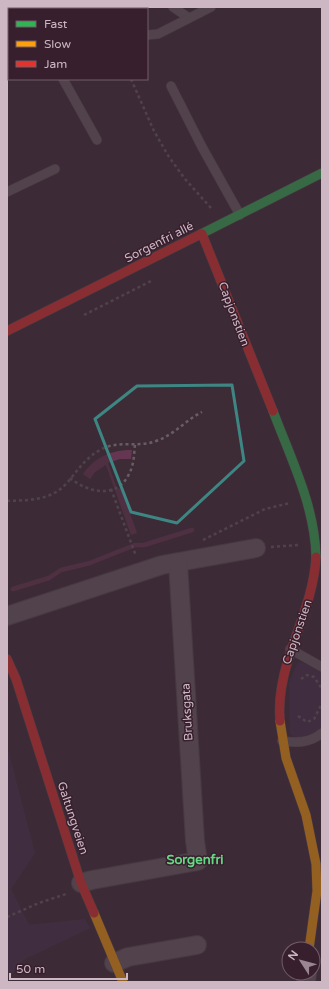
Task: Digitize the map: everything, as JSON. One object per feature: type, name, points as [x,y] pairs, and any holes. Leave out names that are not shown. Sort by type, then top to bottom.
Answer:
[{"type":"street","name":"Sorgenfri allé","points":[[7,332],[322,173]]},
{"type":"street","name":"Capjonstien","points":[[202,234],[307,498],[315,544],[316,566],[311,590],[290,649],[282,676],[279,698],[282,741],[288,767],[305,814],[319,872],[310,941]]},
{"type":"street","points":[[7,616],[162,565],[256,548]]},
{"type":"street","name":"Bruksgata","points":[[82,886],[92,880],[198,861],[195,841],[178,563]]},
{"type":"street","name":"Galtungveien","points":[[7,660],[16,679],[82,886],[123,982]]},
{"type":"street","points":[[114,963],[128,958],[197,944]]},
{"type":"lane","points":[[173,7],[189,18]]},
{"type":"lane","points":[[148,35],[158,34],[211,7]]},
{"type":"lane","points":[[64,80],[97,140]]},
{"type":"lane","points":[[171,86],[202,147],[240,215]]},
{"type":"lane","points":[[7,192],[55,169]]},
{"type":"lane","points":[[290,649],[322,667]]},
{"type":"lane","points":[[282,741],[302,742],[322,733]]},
{"type":"path","points":[[7,501],[34,500],[46,496],[61,488],[83,462],[103,448],[114,445],[155,442],[167,436],[191,418],[202,412]]},
{"type":"path","points":[[70,478],[81,487],[94,492],[112,489],[118,486],[127,478],[132,466],[134,444]]},
{"type":"path","points":[[112,489],[136,554]]},
{"type":"path","points":[[256,548],[315,544]]},
{"type":"path","points":[[298,683],[307,675],[314,677],[321,684],[322,689]]},
{"type":"path","points":[[296,712],[304,721],[311,721],[317,715],[322,703]]},
{"type":"path","points":[[7,917],[82,886]]},
{"type":"highlighted area","points":[[232,385],[244,461],[177,523],[131,512],[95,419],[137,386]]},
{"type":"shaded area","points":[[132,450],[131,459],[120,459],[108,463],[117,489],[121,488],[137,533],[131,535],[106,465],[95,472],[90,479],[83,474],[98,459],[110,453]]},
{"type":"shaded area","points":[[298,662],[305,663],[317,669],[322,674],[322,727],[311,735],[302,738],[294,737],[290,734],[289,683]]},
{"type":"shaded area","points":[[7,746],[35,853],[11,889],[29,925],[85,919],[90,928],[23,960],[8,979],[9,982],[7,982]]},
{"type":"waterway","points":[[13,589],[49,578],[61,570],[90,563],[135,545],[144,545],[192,530]]},
{"type":"traffic: fast","points":[[201,234],[322,173]]},
{"type":"traffic: fast","points":[[273,411],[307,501],[315,538],[316,557]]},
{"type":"traffic: slow","points":[[280,721],[286,758],[306,815],[316,864],[317,891],[310,941]]},
{"type":"traffic: slow","points":[[94,913],[123,982]]},
{"type":"traffic: jam","points":[[7,331],[201,234]]},
{"type":"traffic: jam","points":[[202,234],[273,411]]},
{"type":"traffic: jam","points":[[280,721],[280,700],[283,679],[308,599],[316,557]]},
{"type":"traffic: jam","points":[[7,659],[16,679],[81,883],[94,913]]},
{"type":"district","name":"Sorgenfri","points":[[195,859]]}]
